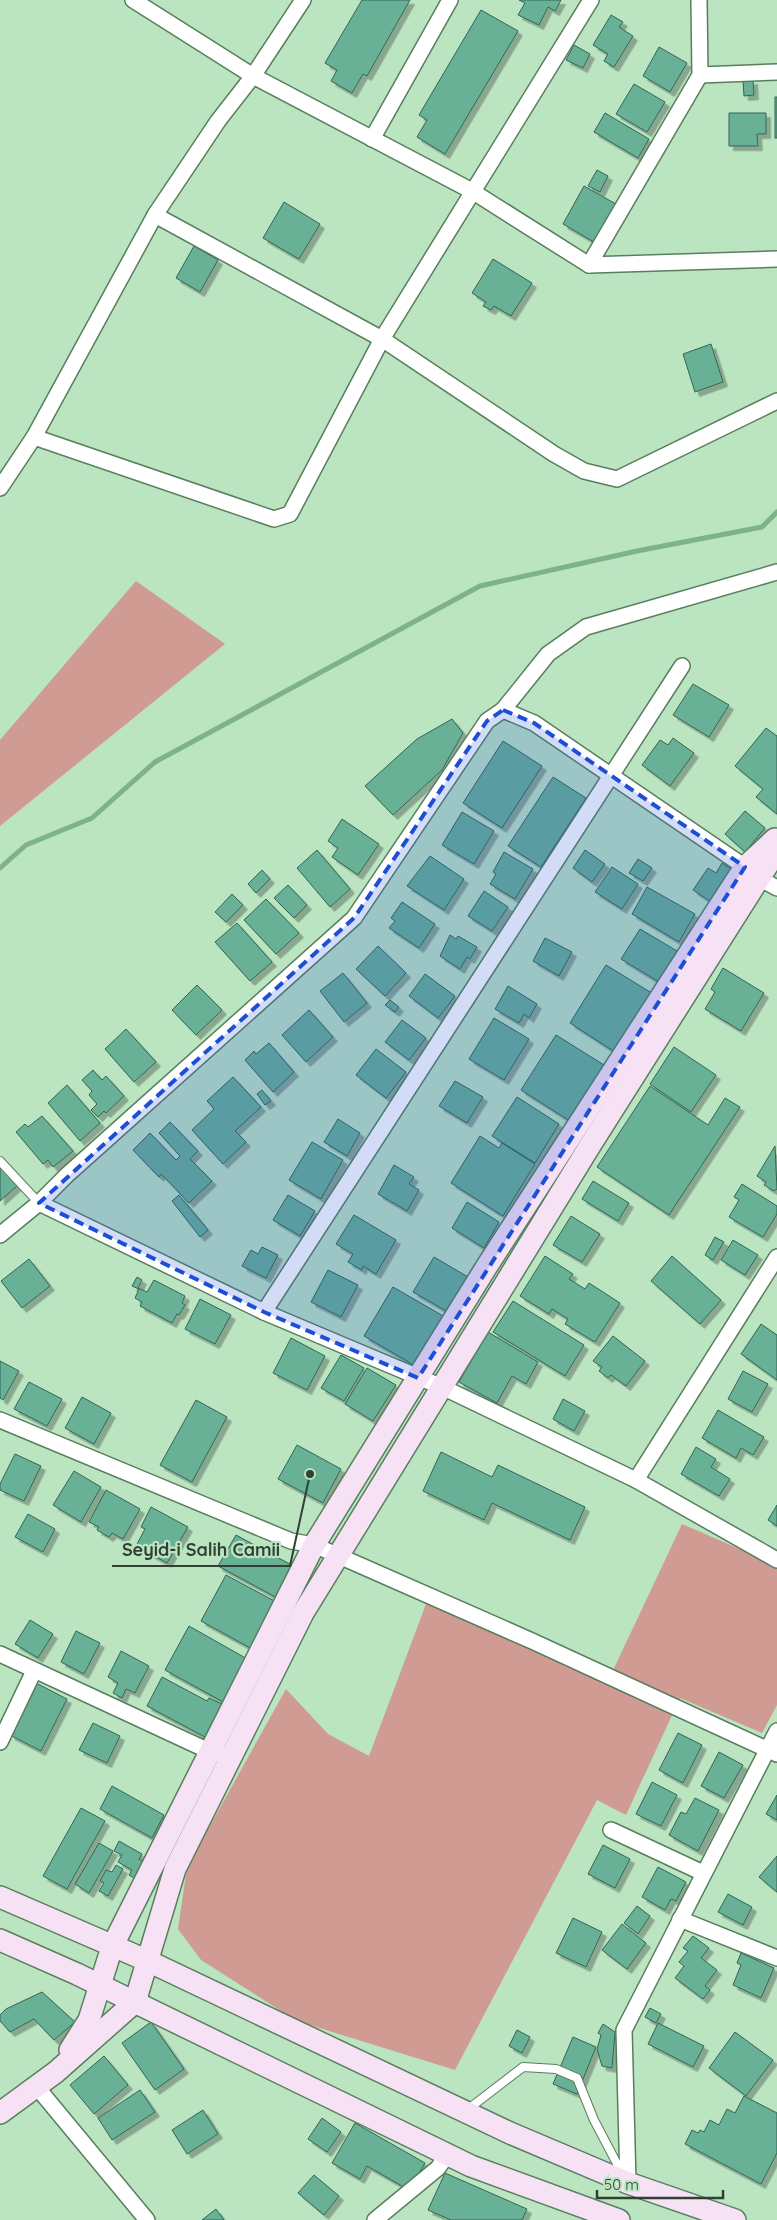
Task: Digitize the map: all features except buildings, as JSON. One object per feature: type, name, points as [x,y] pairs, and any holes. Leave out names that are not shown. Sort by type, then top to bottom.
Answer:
[{"type":"street","points":[[133,0],[253,76],[472,191],[589,265],[777,259]]},
{"type":"street","points":[[0,488],[34,437],[155,215],[218,121],[253,76],[303,0]]},
{"type":"street","points":[[372,139],[450,0]]},
{"type":"street","points":[[34,437],[274,519],[290,514],[382,339],[591,0]]},
{"type":"street","points":[[589,265],[700,75],[699,0]]},
{"type":"street","points":[[700,75],[777,72]]},
{"type":"street","points":[[155,215],[382,339],[554,454],[584,471],[617,479],[777,401]]},
{"type":"street","points":[[0,1235],[39,1203],[67,1175],[354,918],[487,721],[504,710],[548,654],[586,627],[777,572]]},
{"type":"street","points":[[264,1312],[682,666]]},
{"type":"street","points":[[504,710],[534,723],[760,878]]},
{"type":"street","points":[[56,2072],[89,2020],[112,1947],[314,1545],[487,1266],[760,878],[777,836]]},
{"type":"street","points":[[0,2113],[56,2072],[135,2002],[175,1869],[303,1614],[590,1144],[777,850]]},
{"type":"street","points":[[39,1203],[264,1312],[442,1387],[636,1480],[777,1560]]},
{"type":"street","points":[[636,1480],[777,1256]]},
{"type":"street","points":[[0,1420],[291,1541],[314,1545],[772,1751]]},
{"type":"street","points":[[0,1654],[211,1752],[232,1756]]},
{"type":"street","points":[[0,1742],[34,1670]]},
{"type":"street","points":[[628,2183],[624,2030],[704,1873],[772,1751],[777,1731]]},
{"type":"street","points":[[611,1830],[704,1873]]},
{"type":"street","points":[[0,1897],[148,1961],[466,2112],[628,2183],[734,2220]]},
{"type":"street","points":[[680,1919],[777,1958]]},
{"type":"street","points":[[0,1940],[135,2002],[447,2155],[606,2218]]},
{"type":"street","points":[[36,2086],[147,2220]]},
{"type":"street","points":[[375,2220],[438,2168],[447,2155]]},
{"type":"lane","points":[[0,1160],[39,1203]]},
{"type":"lane","points":[[466,2112],[523,2067],[556,2069],[577,2078],[594,2120],[628,2183]]},
{"type":"highlighted area","points":[[503,710],[534,723],[745,867],[418,1378],[264,1312],[39,1203],[354,918],[487,721]]},
{"type":"shaded area","points":[[136,581],[225,644],[0,826],[0,740]]},
{"type":"shaded area","points":[[682,1524],[777,1565],[777,1705],[762,1733],[680,1698],[626,1815],[597,1800],[455,2070],[297,2021],[201,1960],[178,1929],[187,1867],[286,1689],[328,1734],[369,1756],[426,1604],[608,1681]]},
{"type":"waterway","points":[[0,868],[26,845],[92,818],[155,762],[480,586],[637,551],[762,527],[777,512]]},
{"type":"place","name":"Seyid-i Salih Camii","points":[[310,1474]]}]
